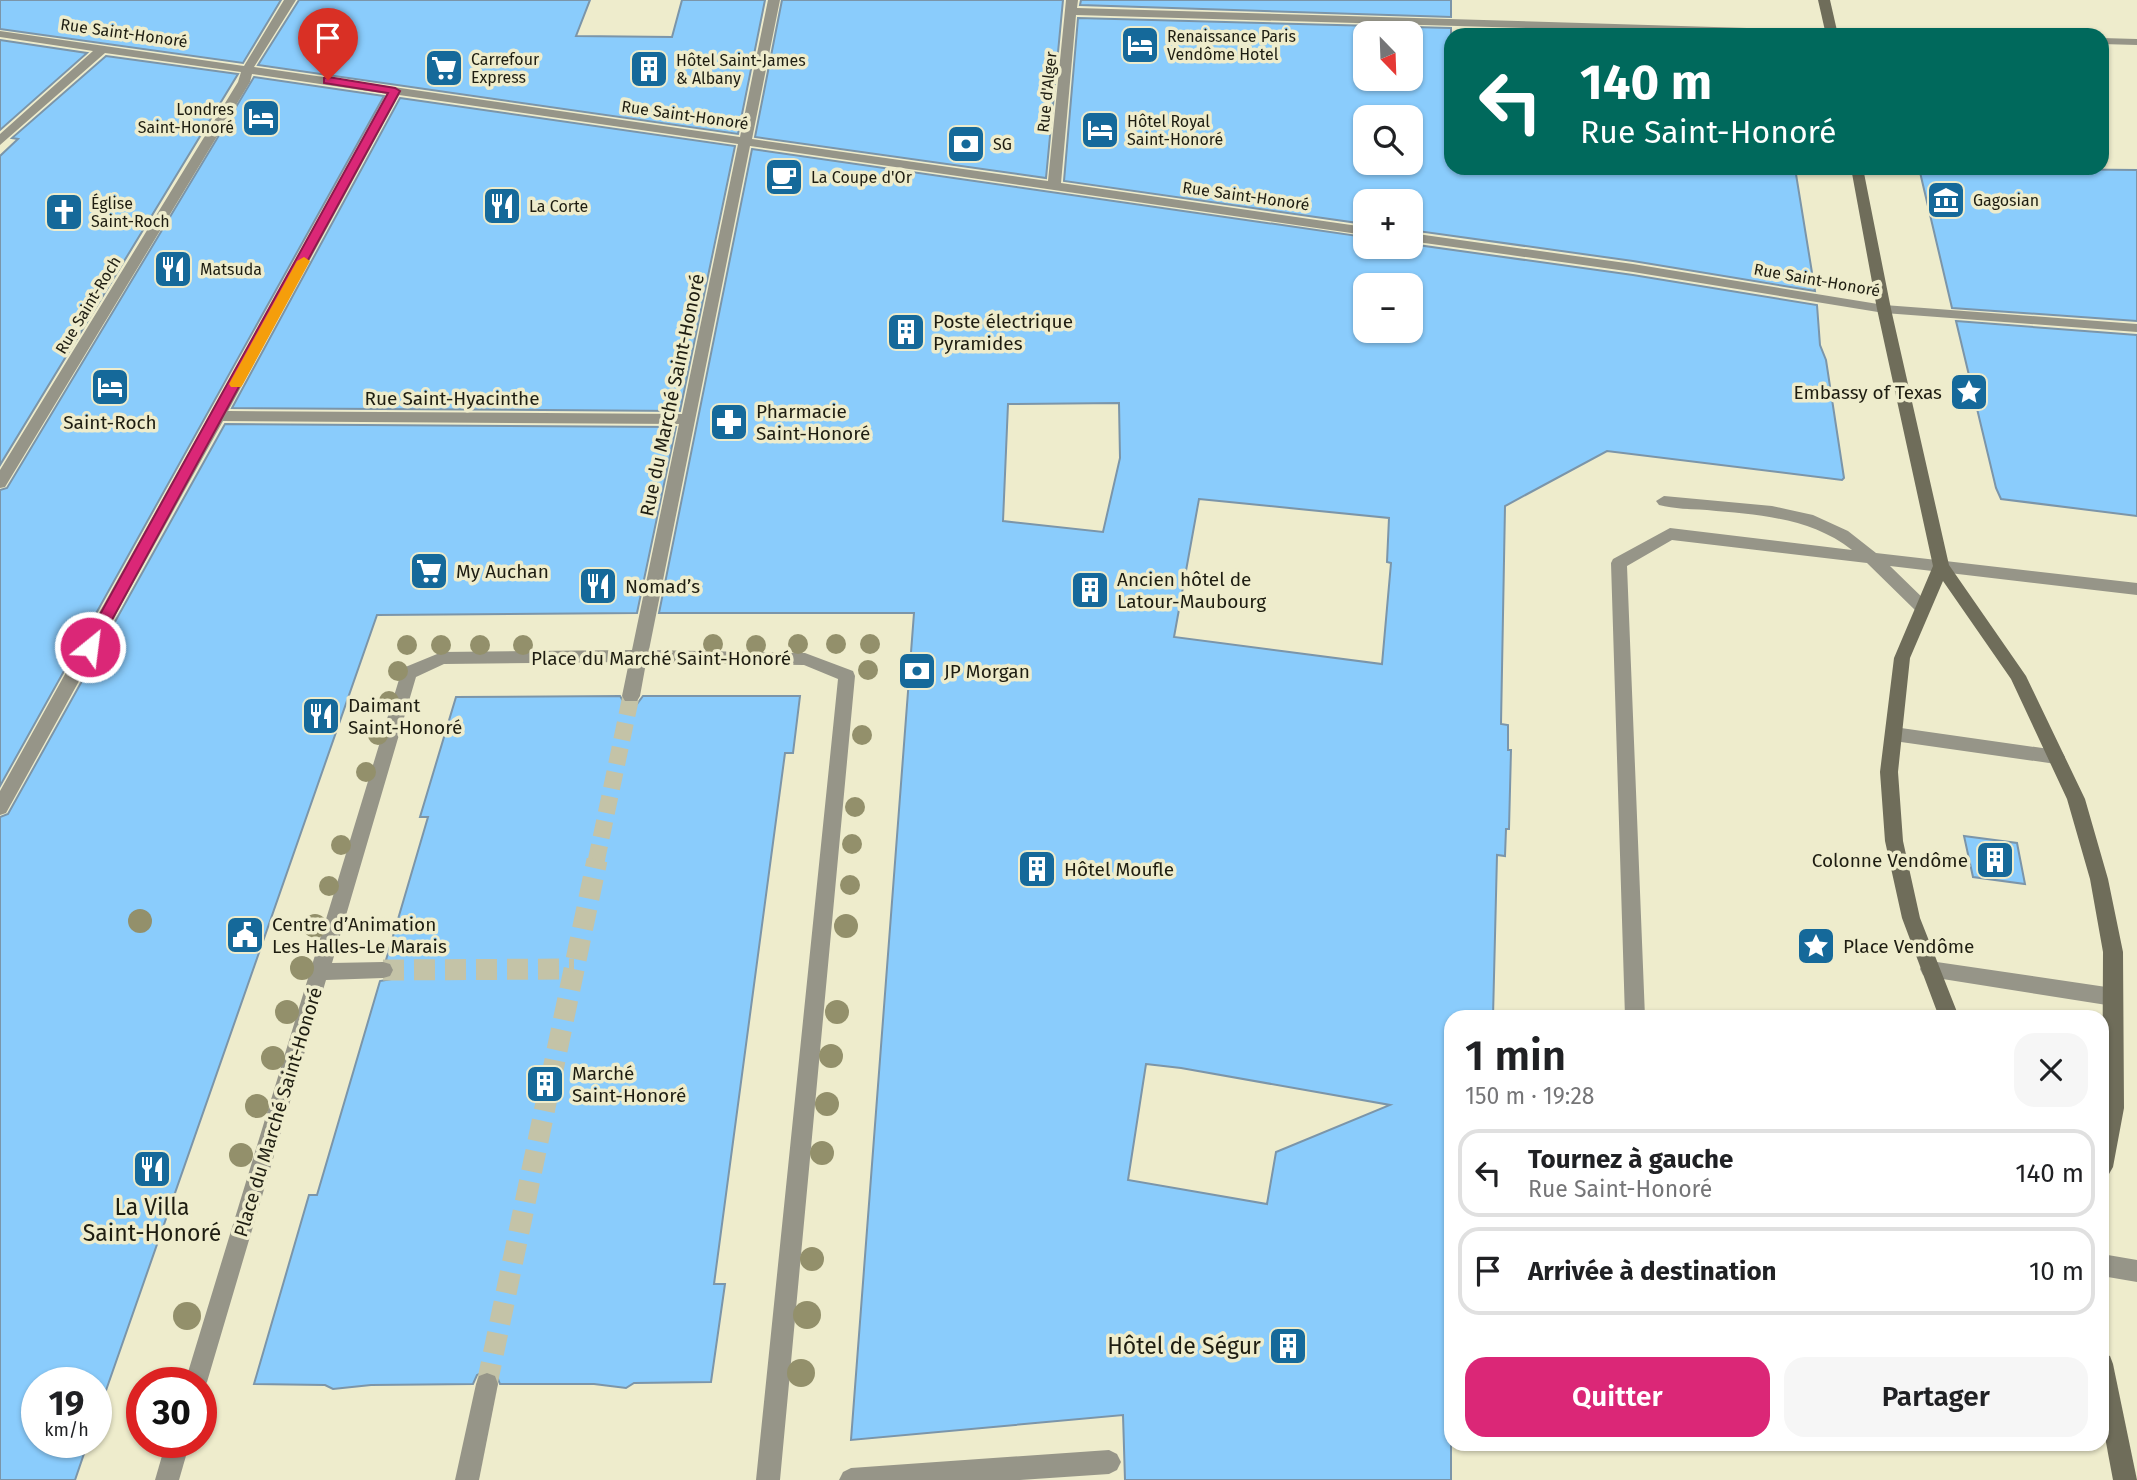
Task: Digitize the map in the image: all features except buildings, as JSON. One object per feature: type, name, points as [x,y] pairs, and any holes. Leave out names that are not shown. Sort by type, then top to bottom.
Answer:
[{"type":"street","name":"Rue Saint-Roch","points":[[0,483],[244,82],[248,68],[290,0]]},
{"type":"street","name":"Rue du Marché Saint-Honoré","points":[[631,696],[774,0]]},
{"type":"street","points":[[1824,0],[1830,28]]},
{"type":"street","points":[[1071,6],[1668,28]]},
{"type":"street","name":"Rue d'Alger","points":[[1054,187],[1071,6]]},
{"type":"street","name":"Rue Saint-Honoré","points":[[0,34],[1353,229]]},
{"type":"street","points":[[2109,41],[2137,42]]},
{"type":"street","points":[[0,141],[103,48]]},
{"type":"street","points":[[0,808],[219,416],[395,91]]},
{"type":"street","points":[[1858,175],[1884,309],[1941,566],[2018,676],[2076,799],[2099,879],[2113,952],[2114,1108],[2109,1133]]},
{"type":"street","name":"Rue Saint-Honoré","points":[[1423,239],[1633,268],[1884,309],[2137,328]]},
{"type":"street","name":"Rue Saint-Hyacinthe","points":[[219,416],[686,419]]},
{"type":"street","points":[[1664,501],[1800,516],[1829,527],[1871,558],[1923,608]]},
{"type":"street","points":[[1635,1010],[1619,563],[1670,534],[2137,589]]},
{"type":"street","points":[[1941,566],[1902,658],[1889,772],[1894,841],[1911,918],[1946,1010]]},
{"type":"street","name":"Place du Marché Saint-Honoré","points":[[201,1367],[409,673],[442,658],[638,656],[805,659],[847,676],[768,1480]]},
{"type":"street","points":[[1894,734],[2056,757]]},
{"type":"street","points":[[1930,969],[2113,998]]},
{"type":"street","points":[[320,972],[383,970]]},
{"type":"street","points":[[2109,1266],[2137,1271]]},
{"type":"street","points":[[467,1480],[487,1384]]},
{"type":"street","points":[[2109,1399],[2125,1480]]},
{"type":"street","points":[[167,1480],[173,1458]]},
{"type":"street","points":[[851,1480],[1109,1462]]},
{"type":"tunnel","points":[[596,862],[631,696]]},
{"type":"tunnel","points":[[487,1384],[597,860]]},
{"type":"tunnel","points":[[383,970],[574,969]]},
{"type":"slow traffic","points":[[236,384],[304,261]]},
{"type":"place","name":"Renaissance Paris Vendôme Hotel","points":[[1140,45]]},
{"type":"place","name":"Carrefour Express","points":[[444,68]]},
{"type":"place","name":"Hôtel Saint-James & Albany","points":[[649,69]]},
{"type":"place","name":"Londres Saint-Honoré","points":[[261,118]]},
{"type":"place","name":"Hôtel Royal Saint-Honoré","points":[[1100,130]]},
{"type":"place","name":"SG","points":[[966,144]]},
{"type":"place","name":"La Coupe d'Or","points":[[784,177]]},
{"type":"place","name":"Gagosian","points":[[1946,200]]},
{"type":"place","name":"La Corte","points":[[502,206]]},
{"type":"place","name":"Église Saint-Roch","points":[[64,212]]},
{"type":"place","name":"Matsuda","points":[[173,269]]},
{"type":"place","name":"Poste électrique Pyramides","points":[[906,332]]},
{"type":"place","name":"Saint-Roch","points":[[110,387]]},
{"type":"place","name":"Embassy of Texas","points":[[1969,392]]},
{"type":"place","name":"Pharmacie Saint-Honoré","points":[[729,422]]},
{"type":"place","name":"My Auchan","points":[[429,571]]},
{"type":"place","name":"Nomad’s","points":[[598,586]]},
{"type":"place","name":"Ancien hôtel de Latour-Maubourg","points":[[1090,590]]},
{"type":"place","name":"JP Morgan","points":[[917,671]]},
{"type":"place","name":"Daimant Saint-Honoré","points":[[321,716]]},
{"type":"place","name":"Colonne Vendôme","points":[[1995,860]]},
{"type":"place","name":"Hôtel Moufle","points":[[1037,869]]},
{"type":"place","name":"Centre d’Animation Les Halles-Le Marais","points":[[245,935]]},
{"type":"place","name":"Place Vendôme","points":[[1816,946]]},
{"type":"place","name":"Marché Saint-Honoré","points":[[545,1084]]},
{"type":"place","name":"La Villa Saint-Honoré","points":[[152,1169]]},
{"type":"place","name":"Hôtel de Ségur","points":[[1288,1346]]},
{"type":"route","points":[[90,647],[391,103],[395,91],[328,80]]}]
